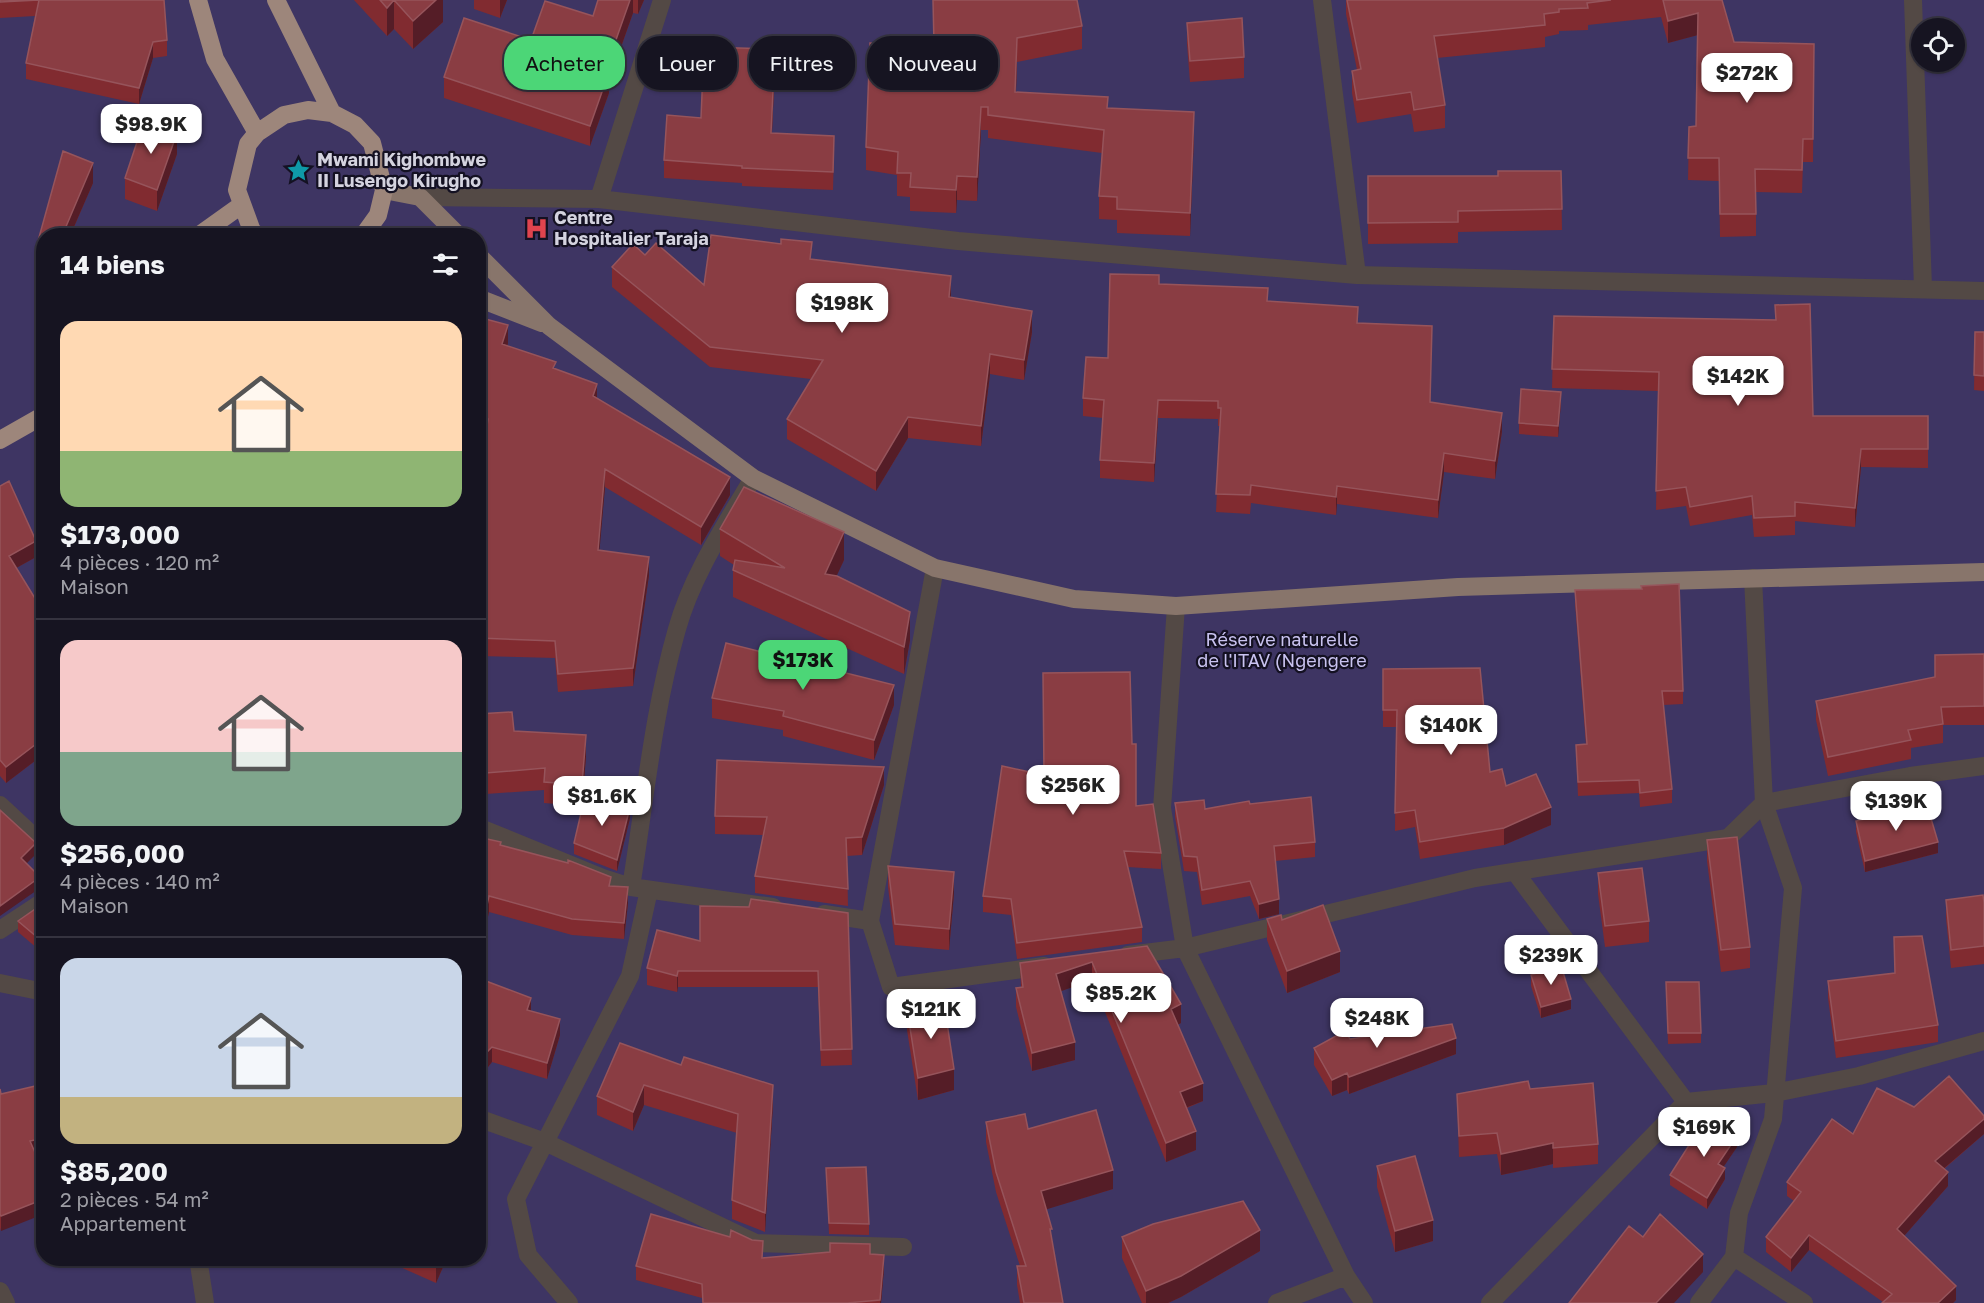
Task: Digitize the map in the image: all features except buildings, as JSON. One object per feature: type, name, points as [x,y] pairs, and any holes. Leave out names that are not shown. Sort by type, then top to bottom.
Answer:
[{"type":"highway","points":[[198,0],[215,58],[257,133]]},
{"type":"highway","points":[[276,0],[332,113]]},
{"type":"highway","points":[[251,228],[240,206],[237,190],[248,144],[257,133],[284,115],[308,110],[332,113],[355,125],[372,143],[384,190],[378,215],[369,228]]},
{"type":"highway","points":[[209,228],[240,206]]},
{"type":"highway","points":[[0,440],[36,420]]},
{"type":"main road","points":[[384,190],[420,197],[451,228]]},
{"type":"main road","points":[[486,263],[549,326],[753,478],[935,568],[1074,598],[1176,606],[1458,587],[1984,572]]},
{"type":"main road","points":[[486,301],[549,326]]},
{"type":"street","points":[[599,199],[662,0]]},
{"type":"street","points":[[1322,0],[1357,275]]},
{"type":"street","points":[[1913,0],[1923,288]]},
{"type":"street","points":[[420,197],[599,199],[958,241],[1357,275],[1984,291]]},
{"type":"street","points":[[569,1303],[528,1255],[516,1199],[630,976],[661,699],[677,629],[695,581],[753,478]]},
{"type":"street","points":[[935,568],[870,921],[891,987],[1067,963]]},
{"type":"street","points":[[1699,1303],[1734,1257],[1739,1213],[1773,1119],[1793,888],[1764,803],[1754,578]]},
{"type":"street","points":[[1176,606],[1162,808],[1185,948],[1346,1276],[1364,1303]]},
{"type":"street","points":[[1114,957],[1185,948],[1475,878],[1728,838],[1764,803],[1910,776],[1984,766]]},
{"type":"street","points":[[0,805],[36,839]]},
{"type":"street","points":[[486,830],[603,878],[640,888],[789,909]]},
{"type":"street","points":[[1515,872],[1686,1102]]},
{"type":"street","points":[[0,930],[36,906]]},
{"type":"street","points":[[812,912],[870,921]]},
{"type":"street","points":[[0,983],[36,990]]},
{"type":"street","points":[[1490,1303],[1686,1102],[1774,1093],[1859,1076],[1984,1041]]},
{"type":"street","points":[[486,1121],[545,1142],[756,1243],[903,1247]]},
{"type":"street","points":[[1734,1257],[1803,1303]]},
{"type":"street","points":[[199,1266],[205,1303]]},
{"type":"street","points":[[1277,1303],[1346,1276]]},
{"type":"street","points":[[0,1291],[6,1303]]},
{"type":"green space","name":"Réserve naturelle de l'ITAV (Ngengere","points":[[0,0],[1984,0],[1984,1303],[0,1303]]},
{"type":"place","name":"Mwami Kighombwe II Lusengo Kirugho","points":[[299,170]]},
{"type":"place","name":"Centre Hospitalier Taraja","points":[[536,228]]}]
